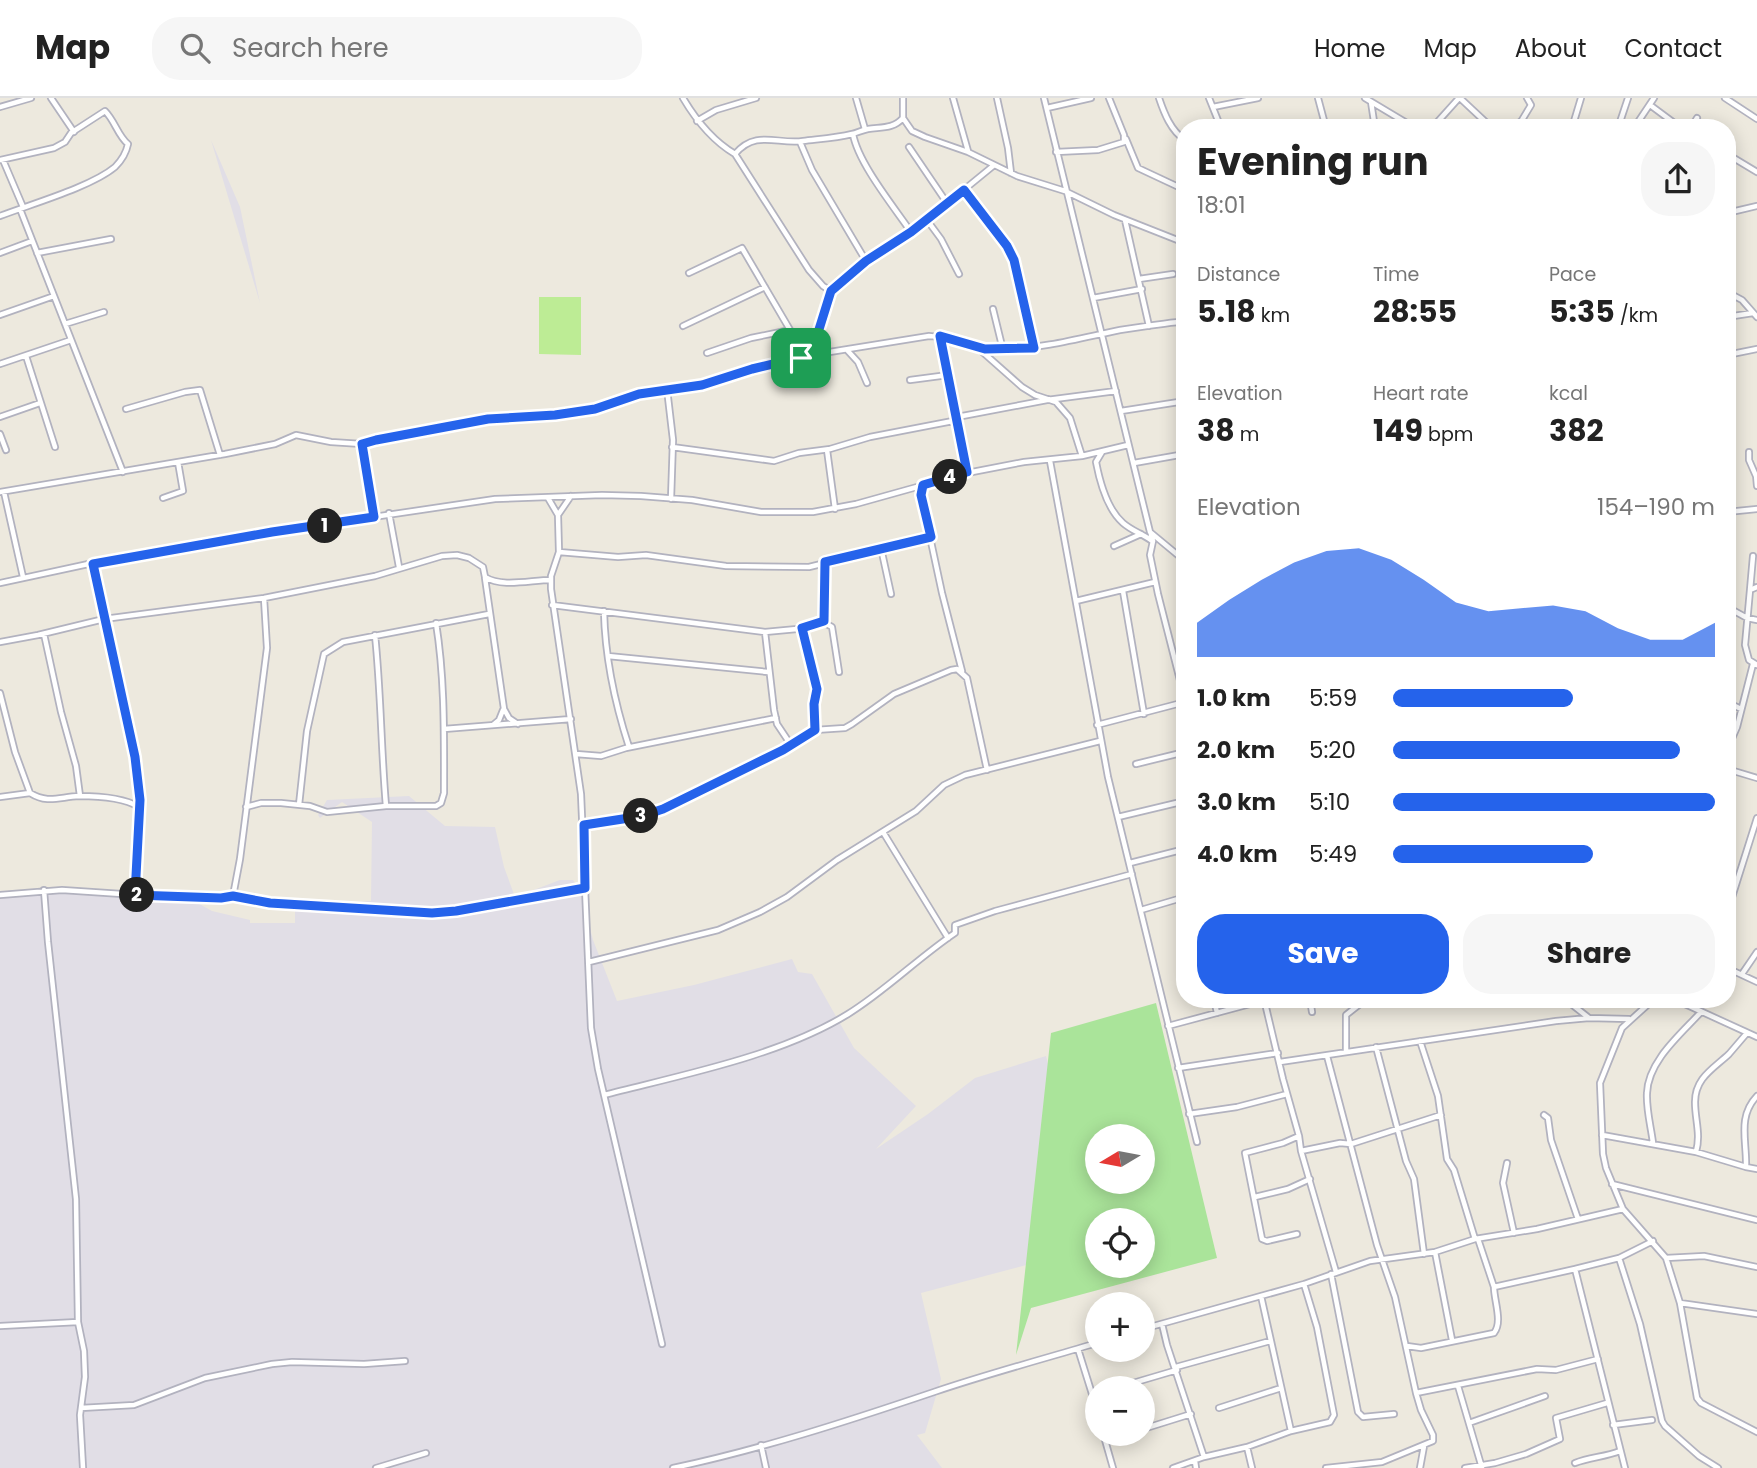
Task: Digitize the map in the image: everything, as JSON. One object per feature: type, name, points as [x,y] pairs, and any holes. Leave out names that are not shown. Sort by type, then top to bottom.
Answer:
[{"type":"street","points":[[0,107],[32,98]]},
{"type":"street","points":[[683,98],[697,121],[723,147],[735,153],[809,270],[831,291]]},
{"type":"street","points":[[697,121],[716,110],[756,98]]},
{"type":"street","points":[[856,98],[865,130]]},
{"type":"street","points":[[903,98],[903,118],[912,131],[968,152],[993,166],[1065,191],[1176,239]]},
{"type":"street","points":[[953,98],[968,152]]},
{"type":"street","points":[[997,98],[1011,173]]},
{"type":"street","points":[[1044,98],[1153,541]]},
{"type":"street","points":[[1046,108],[1091,98]]},
{"type":"street","points":[[1109,98],[1138,168],[1176,186]]},
{"type":"street","points":[[1159,98],[1165,116],[1176,132]]},
{"type":"street","points":[[1209,98],[1218,119]]},
{"type":"street","points":[[1213,107],[1258,98]]},
{"type":"street","points":[[1318,98],[1324,119]]},
{"type":"street","points":[[1365,98],[1400,119]]},
{"type":"street","points":[[1373,103],[1380,98]]},
{"type":"street","points":[[1440,119],[1460,98],[1482,119]]},
{"type":"street","points":[[1523,119],[1531,105],[1527,98]]},
{"type":"street","points":[[1575,119],[1581,98]]},
{"type":"street","points":[[1621,119],[1628,98]]},
{"type":"street","points":[[1640,119],[1654,98]]},
{"type":"street","points":[[1725,98],[1757,119]]},
{"type":"street","points":[[54,99],[74,132]]},
{"type":"street","points":[[1373,103],[1374,119]]},
{"type":"street","points":[[1650,104],[1669,119]]},
{"type":"street","points":[[0,216],[22,208],[88,181],[113,168],[125,155],[128,144],[121,138],[117,127],[105,111],[54,148],[1,160],[22,208],[32,241],[123,472]]},
{"type":"street","points":[[735,153],[758,140],[770,138],[800,142],[853,134],[887,128],[903,118]]},
{"type":"street","points":[[853,134],[863,160],[911,232]]},
{"type":"street","points":[[1056,152],[1098,150],[1122,144],[1124,135]]},
{"type":"street","points":[[800,142],[812,170],[866,261]]},
{"type":"street","points":[[909,147],[947,203]]},
{"type":"street","points":[[1736,160],[1757,172]]},
{"type":"street","points":[[815,382],[811,355],[831,291],[866,261],[927,220],[993,166]]},
{"type":"street","points":[[964,190],[1007,246],[1014,260],[1034,348]]},
{"type":"street","points":[[1736,211],[1757,206]]},
{"type":"street","points":[[1125,219],[1149,327]]},
{"type":"street","points":[[927,220],[941,239],[958,274]]},
{"type":"street","points":[[37,253],[111,239]]},
{"type":"street","points":[[0,253],[32,241]]},
{"type":"street","points":[[689,273],[742,248],[790,330],[801,358]]},
{"type":"street","points":[[1139,279],[1173,274]]},
{"type":"street","points":[[683,326],[765,287]]},
{"type":"street","points":[[1093,298],[1142,289]]},
{"type":"street","points":[[0,315],[54,296]]},
{"type":"street","points":[[1736,297],[1756,315],[1757,323]]},
{"type":"street","points":[[993,309],[1003,350]]},
{"type":"street","points":[[65,324],[104,312]]},
{"type":"street","points":[[1736,316],[1756,315]]},
{"type":"street","points":[[23,578],[2,492],[220,455],[275,444],[296,435],[331,442],[362,444],[488,419],[555,415],[595,409],[632,395],[702,385],[752,369],[811,355],[929,336],[940,336],[985,349],[1003,350],[1034,348],[1133,328],[1176,322]]},
{"type":"street","points":[[707,353],[751,338],[790,330]]},
{"type":"street","points":[[940,336],[967,472]]},
{"type":"street","points":[[0,364],[71,340]]},
{"type":"street","points":[[976,346],[1012,380],[1047,400],[1056,402],[1070,418],[1082,456]]},
{"type":"street","points":[[985,349],[988,357]]},
{"type":"street","points":[[1736,353],[1757,349]]},
{"type":"street","points":[[847,350],[858,362],[867,383]]},
{"type":"street","points":[[26,356],[55,447]]},
{"type":"street","points":[[910,380],[948,375]]},
{"type":"street","points":[[667,389],[673,434],[671,499]]},
{"type":"street","points":[[126,409],[200,390],[220,455]]},
{"type":"street","points":[[672,447],[774,461],[957,418],[1047,400],[1116,391]]},
{"type":"street","points":[[1121,411],[1176,402]]},
{"type":"street","points":[[0,417],[40,403]]},
{"type":"street","points":[[0,434],[6,450]]},
{"type":"street","points":[[362,444],[374,517]]},
{"type":"street","points":[[0,583],[272,532],[495,499],[629,495],[692,500],[774,513],[813,512],[835,509],[967,472],[1082,456],[1128,445]]},
{"type":"street","points":[[827,450],[835,509]]},
{"type":"street","points":[[1102,451],[1096,462],[1114,513],[1124,523],[1153,541]]},
{"type":"street","points":[[1749,452],[1757,486]]},
{"type":"street","points":[[1134,463],[1176,456]]},
{"type":"street","points":[[1050,461],[1100,741],[1196,1142]]},
{"type":"street","points":[[163,498],[183,491],[178,463]]},
{"type":"street","points":[[923,485],[921,495],[942,593],[963,673],[967,678],[986,770]]},
{"type":"street","points":[[908,489],[921,495]]},
{"type":"street","points":[[558,514],[571,496]]},
{"type":"street","points":[[548,498],[558,514],[559,552],[551,580],[552,605],[571,719],[584,825],[591,1028],[662,1344]]},
{"type":"street","points":[[1736,511],[1757,509]]},
{"type":"street","points":[[389,513],[399,567]]},
{"type":"street","points":[[1114,546],[1141,533]]},
{"type":"street","points":[[1150,533],[1176,554]]},
{"type":"street","points":[[559,552],[646,555],[743,567],[809,567],[931,537]]},
{"type":"street","points":[[1153,541],[1150,555],[1176,668]]},
{"type":"street","points":[[881,548],[891,594]]},
{"type":"street","points":[[0,642],[104,619],[264,598],[375,576],[442,555],[457,555],[483,567],[503,709],[509,718],[518,724]]},
{"type":"street","points":[[1736,729],[1755,664],[1749,660],[1745,650],[1753,556]]},
{"type":"street","points":[[824,621],[825,562]]},
{"type":"street","points":[[93,564],[135,757],[139,807],[135,895]]},
{"type":"street","points":[[485,577],[500,583],[551,580]]},
{"type":"street","points":[[1076,601],[1155,582]]},
{"type":"street","points":[[1750,590],[1757,587]]},
{"type":"street","points":[[1123,591],[1144,715]]},
{"type":"street","points":[[233,896],[267,648],[264,598]]},
{"type":"street","points":[[552,605],[765,632],[802,628],[824,621],[832,626],[839,672]]},
{"type":"street","points":[[604,611],[608,656],[629,747]]},
{"type":"street","points":[[1736,612],[1757,620]]},
{"type":"street","points":[[299,805],[307,731],[324,654],[342,642],[489,614]]},
{"type":"street","points":[[246,807],[274,803],[299,805],[327,812],[386,806],[436,806],[441,803],[444,793],[444,729],[440,645],[436,623]]},
{"type":"street","points":[[802,628],[817,689],[814,704],[815,730]]},
{"type":"street","points":[[765,632],[776,718],[790,745]]},
{"type":"street","points":[[44,634],[61,712],[73,749],[80,796]]},
{"type":"street","points":[[375,635],[381,692],[379,725],[386,806]]},
{"type":"street","points":[[608,656],[768,672]]},
{"type":"street","points":[[584,825],[642,816],[663,809],[815,730],[845,728],[894,694],[950,670],[963,673]]},
{"type":"street","points":[[0,692],[15,752],[30,793],[41,800],[80,796],[131,802],[139,807]]},
{"type":"street","points":[[1097,725],[1144,715],[1176,704]]},
{"type":"street","points":[[1736,706],[1741,709]]},
{"type":"street","points":[[492,726],[499,720],[503,709]]},
{"type":"street","points":[[576,754],[601,756],[629,747],[776,718]]},
{"type":"street","points":[[444,729],[571,719]]},
{"type":"street","points":[[589,962],[718,930],[741,921],[788,897],[837,860],[916,811],[944,785],[965,775],[1100,741]]},
{"type":"street","points":[[1136,764],[1176,754]]},
{"type":"street","points":[[1736,772],[1757,778]]},
{"type":"street","points":[[0,797],[30,793]]},
{"type":"street","points":[[1118,817],[1176,802]]},
{"type":"street","points":[[1736,884],[1757,818]]},
{"type":"street","points":[[883,832],[948,938]]},
{"type":"street","points":[[1130,863],[1176,851]]},
{"type":"street","points":[[604,1095],[749,1056],[829,1024],[849,1014],[955,933],[955,925],[995,911],[1132,874]]},
{"type":"street","points":[[0,895],[44,890],[221,898],[233,896],[270,903],[432,913],[585,888]]},
{"type":"street","points":[[44,890],[76,1199],[78,1322],[85,1377],[81,1408],[83,1468]]},
{"type":"street","points":[[1141,910],[1176,900]]},
{"type":"street","points":[[1741,975],[1757,952]]},
{"type":"street","points":[[1736,972],[1757,982]]},
{"type":"street","points":[[1216,1008],[1217,1013]]},
{"type":"street","points":[[1168,1026],[1235,1008]]},
{"type":"street","points":[[1266,1008],[1334,1273],[1358,1412],[1363,1417],[1394,1414]]},
{"type":"street","points":[[1311,1008],[1312,1012]]},
{"type":"street","points":[[1346,1052],[1346,1015],[1355,1008]]},
{"type":"street","points":[[1577,1008],[1590,1018]]},
{"type":"street","points":[[1642,1008],[1622,1028],[1600,1083],[1605,1161],[1623,1209],[1667,1258],[1680,1303],[1697,1398],[1701,1403],[1757,1432]]},
{"type":"street","points":[[1693,1008],[1757,1037]]},
{"type":"street","points":[[1653,1143],[1647,1094],[1649,1081],[1662,1056],[1701,1012]]},
{"type":"street","points":[[1280,1062],[1590,1018],[1630,1019]]},
{"type":"street","points":[[1696,1152],[1699,1140],[1695,1102],[1697,1086],[1709,1070],[1728,1055],[1747,1033]]},
{"type":"street","points":[[1407,1346],[1421,1348],[1485,1335],[1497,1331],[1499,1324],[1494,1287],[1454,1170],[1447,1159],[1438,1096],[1420,1041]]},
{"type":"street","points":[[1376,1047],[1413,1180],[1424,1254]]},
{"type":"street","points":[[1178,1068],[1278,1054]]},
{"type":"street","points":[[1325,1468],[1382,1462],[1433,1441],[1416,1393],[1395,1297],[1381,1259],[1327,1056]]},
{"type":"street","points":[[1189,1114],[1237,1107],[1287,1094]]},
{"type":"street","points":[[1745,1167],[1744,1121],[1749,1106],[1757,1096]]},
{"type":"street","points":[[1301,1151],[1340,1143],[1351,1144],[1441,1115]]},
{"type":"street","points":[[1544,1115],[1548,1118],[1551,1140],[1578,1219]]},
{"type":"street","points":[[1602,1135],[1696,1152],[1757,1169]]},
{"type":"street","points":[[1297,1234],[1267,1241],[1262,1239],[1245,1153],[1299,1136]]},
{"type":"street","points":[[1507,1163],[1503,1183],[1514,1233]]},
{"type":"street","points":[[1254,1197],[1288,1189],[1310,1179]]},
{"type":"street","points":[[1612,1184],[1757,1220]]},
{"type":"street","points":[[1155,1326],[1304,1284],[1381,1259],[1435,1252],[1477,1239],[1623,1209]]},
{"type":"street","points":[[1494,1287],[1619,1258],[1653,1241]]},
{"type":"street","points":[[1435,1252],[1452,1340]]},
{"type":"street","points":[[1667,1258],[1704,1256],[1757,1267]]},
{"type":"street","points":[[1619,1258],[1640,1324],[1662,1421],[1699,1456],[1718,1468]]},
{"type":"street","points":[[1575,1269],[1625,1468]]},
{"type":"street","points":[[1173,1468],[1204,1457],[1247,1447],[1291,1431],[1330,1422],[1334,1415],[1317,1327],[1304,1284]]},
{"type":"street","points":[[1261,1296],[1291,1431]]},
{"type":"street","points":[[1680,1303],[1757,1314]]},
{"type":"street","points":[[0,1325],[78,1322]]},
{"type":"street","points":[[1162,1324],[1204,1457]]},
{"type":"street","points":[[1155,1376],[1270,1341]]},
{"type":"street","points":[[673,1468],[865,1416],[934,1391],[1085,1347]]},
{"type":"street","points":[[1078,1349],[1088,1376]]},
{"type":"street","points":[[1416,1393],[1537,1369],[1556,1370],[1598,1359]]},
{"type":"street","points":[[81,1408],[134,1405],[205,1378],[272,1364],[405,1361]]},
{"type":"street","points":[[1458,1386],[1482,1466]]},
{"type":"street","points":[[1219,1408],[1281,1388]]},
{"type":"street","points":[[1469,1423],[1545,1396]]},
{"type":"street","points":[[1465,1468],[1526,1454],[1560,1439],[1556,1418],[1607,1403]]},
{"type":"street","points":[[1155,1425],[1191,1414]]},
{"type":"street","points":[[1613,1425],[1652,1420]]},
{"type":"street","points":[[761,1445],[766,1468]]},
{"type":"street","points":[[1107,1446],[1113,1468]]},
{"type":"street","points":[[1420,1468],[1424,1446]]},
{"type":"street","points":[[1247,1447],[1252,1468]]},
{"type":"street","points":[[1575,1463],[1595,1456],[1606,1457],[1620,1451]]},
{"type":"street","points":[[376,1468],[426,1453]]},
{"type":"street","points":[[713,1459],[715,1468]]},
{"type":"street","points":[[1195,1461],[1196,1468]]},
{"type":"shaded area","points":[[211,140],[240,207],[260,303]]},
{"type":"shaded area","points":[[409,796],[445,826],[495,827],[504,867],[515,897],[560,880],[573,880],[588,899],[588,920],[593,940],[617,1001],[694,985],[792,959],[798,972],[812,974],[854,1048],[916,1106],[876,1149],[975,1078],[1046,1056],[1085,1211],[1085,1249],[921,1293],[941,1379],[925,1433],[917,1435],[942,1468],[0,1468],[0,897],[62,891],[192,900],[212,911],[250,920],[250,923],[295,923],[295,906],[371,901],[372,822],[342,802],[320,818],[318,815],[327,800]]},
{"type":"green space","points":[[539,297],[581,297],[581,355],[539,354]]},
{"type":"green space","points":[[1156,1003],[1217,1258],[1155,1275],[1155,1208],[1085,1208],[1085,1278],[1143,1278],[1031,1308],[1016,1355],[1051,1033]]},
{"type":"route","points":[[964,190],[1007,246],[1014,260],[1025,301],[1034,348],[985,349],[940,336],[967,472],[923,485],[921,495],[931,537],[825,562],[824,621],[802,628],[817,689],[814,704],[815,730],[783,750],[663,809],[642,816],[584,825],[585,888],[432,913],[270,903],[233,896],[221,898],[135,895],[140,800],[135,757],[93,564],[374,517],[362,444],[488,419],[555,415],[595,409],[625,397],[702,385],[752,369],[801,358],[811,355],[831,291],[866,261],[911,232],[964,190]]}]
